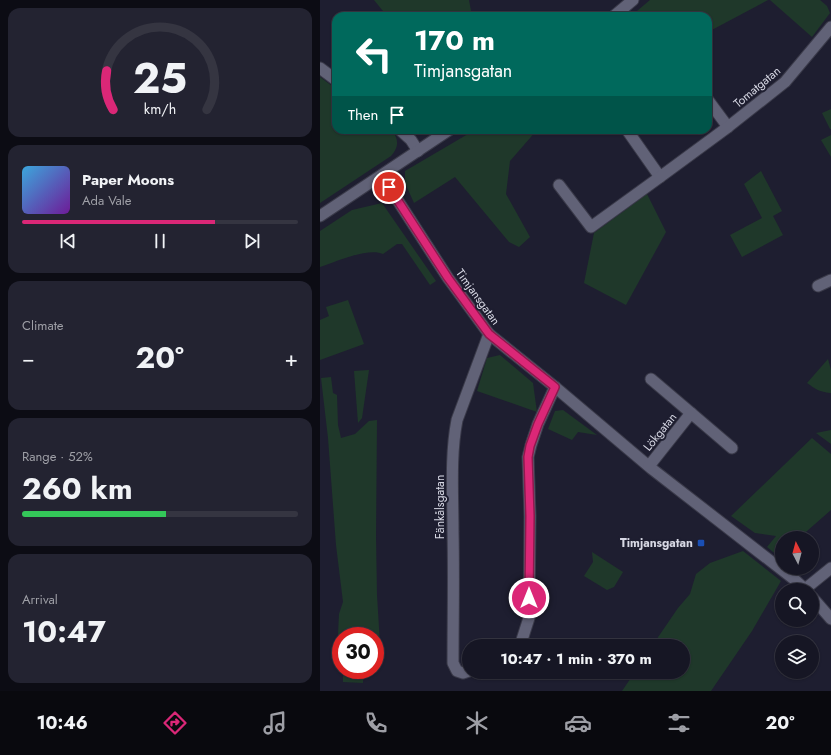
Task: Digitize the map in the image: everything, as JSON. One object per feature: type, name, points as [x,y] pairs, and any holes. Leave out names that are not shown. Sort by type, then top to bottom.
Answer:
[{"type":"street","points":[[619,12],[633,0]]},
{"type":"street","name":"Tomatgatan","points":[[559,185],[591,227],[728,127],[786,82],[831,26]]},
{"type":"street","points":[[320,68],[332,77]]},
{"type":"street","points":[[712,105],[728,127]]},
{"type":"street","points":[[404,134],[411,140],[418,151]]},
{"type":"street","points":[[320,216],[443,134]]},
{"type":"street","points":[[630,134],[660,177]]},
{"type":"street","name":"Timjansgatan","points":[[381,176],[448,278],[489,334],[649,466],[798,583]]},
{"type":"street","points":[[818,286],[831,280]]},
{"type":"street","name":"Fänkålsgatan","points":[[462,672],[457,670],[453,663],[452,476],[454,434],[457,420],[489,334]]},
{"type":"street","name":"Lökgatan","points":[[651,379],[732,448]]},
{"type":"street","points":[[522,639],[529,618],[530,516],[528,457],[530,446],[538,424],[555,387]]},
{"type":"street","name":"Lökgatan","points":[[649,466],[691,413]]},
{"type":"street","points":[[817,583],[831,568]]},
{"type":"street","name":"Timjansgatan","points":[[819,605],[831,619]]},
{"type":"green space","points":[[374,0],[469,0],[471,12],[384,12]]},
{"type":"green space","points":[[650,0],[768,0],[712,30],[712,12],[636,12]]},
{"type":"green space","points":[[770,0],[820,0],[827,6],[830,13],[812,37]]},
{"type":"green space","points":[[320,77],[332,86],[332,134],[394,134],[397,140],[397,146],[396,150],[391,156],[320,203]]},
{"type":"green space","points":[[831,109],[831,129],[830,129],[822,113]]},
{"type":"green space","points":[[468,134],[534,134],[510,161],[506,194],[530,237],[519,247],[509,242],[455,177],[414,203],[405,183],[405,171]]},
{"type":"green space","points":[[831,135],[831,157],[821,140]]},
{"type":"green space","points":[[761,171],[782,211],[773,216],[783,235],[742,257],[730,235],[762,218],[744,184]]},
{"type":"green space","points":[[647,194],[666,232],[626,305],[584,283],[594,233]]},
{"type":"green space","points":[[382,203],[436,281],[430,285],[402,244],[397,244],[383,254],[369,252],[320,267],[320,231],[352,210]]},
{"type":"green space","points":[[348,300],[364,344],[320,360],[320,320],[329,316],[326,307]]},
{"type":"green space","points":[[500,355],[533,383],[537,412],[477,391],[487,358]]},
{"type":"green space","points":[[828,359],[831,370],[831,393],[818,390],[807,383]]},
{"type":"green space","points":[[369,370],[362,418],[358,423],[354,371]]},
{"type":"green space","points":[[331,377],[333,393],[337,395],[338,425],[341,438],[355,434],[369,421],[377,420],[376,537],[379,627],[338,627],[339,614],[343,602],[336,545],[328,438],[321,378]]},
{"type":"green space","points":[[563,410],[597,435],[578,432],[572,440],[548,429],[555,411]]},
{"type":"green space","points":[[831,430],[831,444],[816,433]]},
{"type":"green space","points":[[812,438],[831,454],[831,510],[807,531],[775,531],[775,536],[755,533],[731,516]]},
{"type":"green space","points":[[775,537],[775,554],[767,547]]},
{"type":"green space","points":[[743,551],[781,581],[780,583],[775,583],[775,591],[752,631],[711,691],[622,691],[630,679],[690,679],[690,639],[657,639],[678,608],[690,594],[696,574],[710,563]]},
{"type":"green space","points":[[592,552],[623,572],[614,587],[607,590],[584,576],[593,562]]},
{"type":"green space","points":[[343,679],[363,679],[363,683],[343,682]]},
{"type":"place","name":"Timjansgatan","points":[[701,543]]},
{"type":"route","points":[[389,187],[448,278],[489,334],[555,387],[538,424],[530,446],[528,457],[530,516],[529,598]]}]
